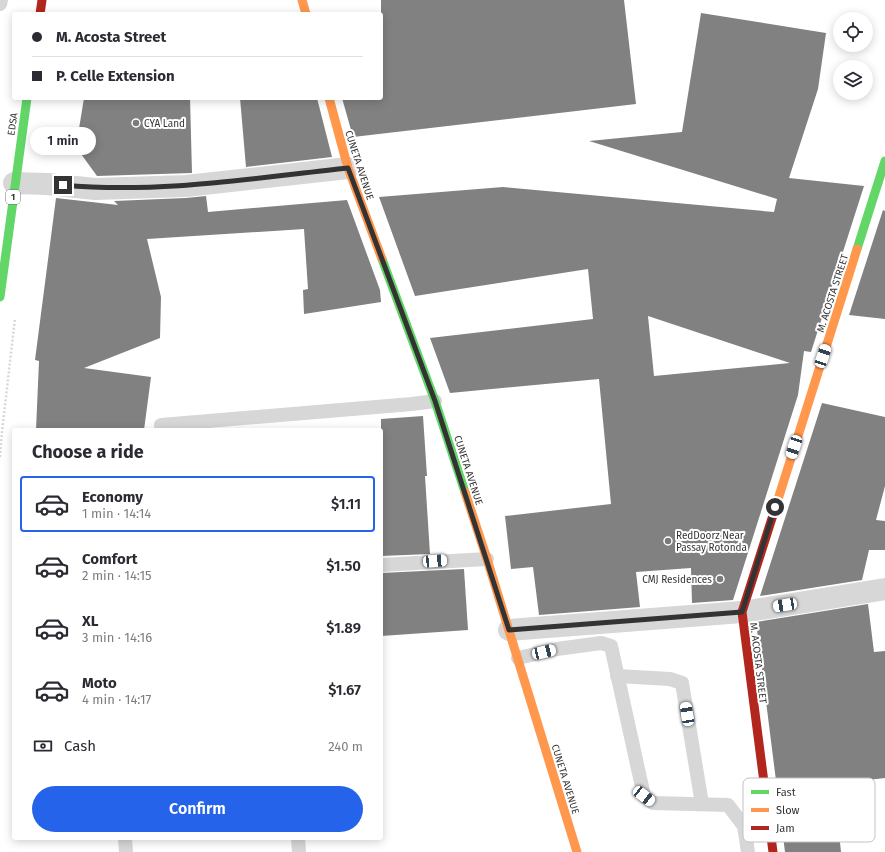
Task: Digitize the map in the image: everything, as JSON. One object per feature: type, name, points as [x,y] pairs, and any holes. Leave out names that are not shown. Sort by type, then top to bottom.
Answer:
[{"type":"main road","points":[[40,12],[42,0]]},
{"type":"main road","points":[[302,0],[305,12]]},
{"type":"main road","name":"EDSA","points":[[0,296],[14,183],[27,100]]},
{"type":"main road","name":"CUNETA AVENUE","points":[[330,100],[348,168],[435,401],[487,558],[577,852]]},
{"type":"main road","name":"M. ACOSTA STREET","points":[[763,778],[742,612],[885,161]]},
{"type":"main road","name":"M. ACOSTA STREET","points":[[771,842],[772,852]]},
{"type":"street","points":[[14,183],[95,188],[186,186],[348,168]]},
{"type":"street","points":[[509,630],[742,612],[885,590]]},
{"type":"lane","points":[[0,4],[1,0]]},
{"type":"lane","points":[[162,428],[161,425],[435,401]]},
{"type":"lane","points":[[383,565],[487,558]]},
{"type":"lane","points":[[518,658],[557,649],[602,643],[611,646],[644,796],[653,803],[728,805],[743,825]]},
{"type":"lane","points":[[617,676],[670,679],[677,680],[682,683],[702,804]]},
{"type":"lane","points":[[125,840],[126,852]]},
{"type":"lane","points":[[298,840],[299,852]]},
{"type":"lane","points":[[746,842],[748,852]]},
{"type":"building","points":[[381,0],[624,0],[636,104],[353,137],[343,100],[383,100],[383,12],[381,12]]},
{"type":"building","points":[[701,13],[826,33],[818,89],[789,178],[864,186],[811,352],[804,351],[798,395],[733,600],[692,603],[691,568],[636,572],[640,607],[539,615],[533,567],[511,569],[505,516],[611,504],[599,379],[450,393],[430,338],[593,319],[588,269],[415,296],[379,197],[503,187],[774,212],[777,199],[589,141],[682,132]],"holes":[[[648,316],[790,363],[654,376]]]},
{"type":"building","name":"CYA Land","points":[[84,100],[190,100],[192,173],[97,176],[76,147]]},
{"type":"building","points":[[240,100],[318,100],[332,157],[246,167]]},
{"type":"building","points":[[206,196],[208,212],[347,200],[380,290],[381,302],[304,314],[303,290],[308,289],[304,229],[147,239],[161,297],[160,338],[84,368],[151,377],[144,428],[36,428],[39,361],[35,360],[56,198],[118,205],[114,201]]},
{"type":"building","points":[[883,210],[885,211],[885,319],[849,315]]},
{"type":"building","points":[[822,403],[885,417],[885,486],[876,520],[885,521],[885,550],[869,550],[862,580],[760,596]]},
{"type":"building","points":[[423,416],[430,554],[383,556],[383,428],[381,428],[381,419]]},
{"type":"building","points":[[464,569],[468,630],[383,636],[383,573]]},
{"type":"building","points":[[868,604],[874,652],[885,651],[885,778],[776,778],[756,622]]},
{"type":"building","points":[[784,842],[840,842],[841,852],[785,852]]},
{"type":"traffic: fast","points":[[0,297],[27,100]]},
{"type":"traffic: fast","points":[[857,249],[885,161]]},
{"type":"traffic: fast","points":[[382,259],[435,401],[465,492]]},
{"type":"traffic: slow","points":[[302,0],[305,12]]},
{"type":"traffic: slow","points":[[330,100],[348,168],[382,259]]},
{"type":"traffic: slow","points":[[774,512],[857,249]]},
{"type":"traffic: slow","points":[[465,492],[577,852]]},
{"type":"traffic: jam","points":[[40,12],[42,0]]},
{"type":"traffic: jam","points":[[763,778],[742,612],[774,512]]},
{"type":"traffic: jam","points":[[772,842],[773,852]]},
{"type":"place","name":"CYA Land","points":[[136,123]]},
{"type":"place","name":"RedDoorz Near Passay Rotonda","points":[[668,541]]},
{"type":"place","name":"CMJ Residences","points":[[720,579]]},
{"type":"route","points":[[63,185],[95,188],[186,186],[348,168],[435,401],[487,558],[509,630],[742,612],[775,507]]}]
